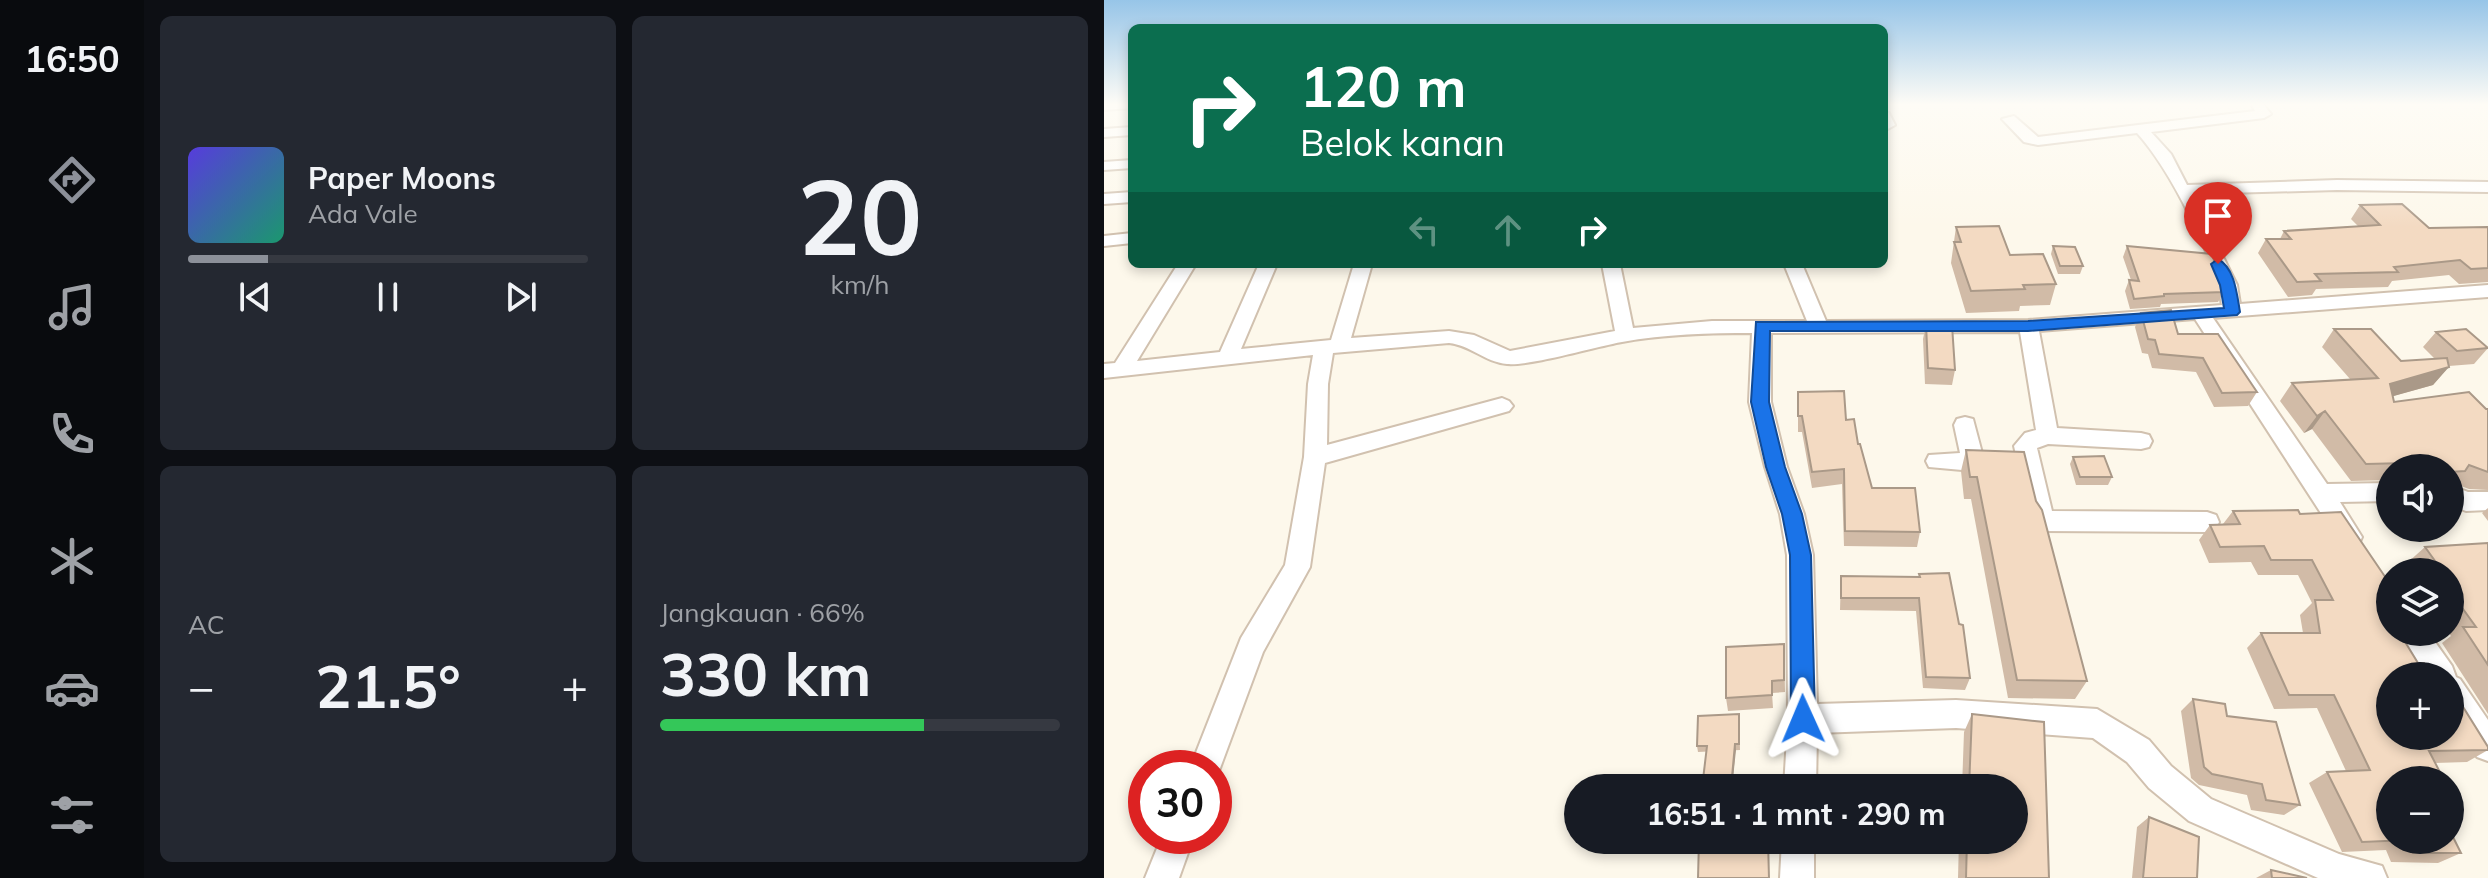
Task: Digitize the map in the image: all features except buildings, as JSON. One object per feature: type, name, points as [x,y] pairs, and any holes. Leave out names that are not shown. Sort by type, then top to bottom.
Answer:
[{"type":"street","points":[[2156,145],[2164,154],[2228,285],[2232,312]]},
{"type":"street","points":[[1104,166],[1128,164]]},
{"type":"street","points":[[2182,190],[2352,185],[2488,187]]},
{"type":"street","points":[[1104,199],[1128,197]]},
{"type":"street","points":[[1104,241],[1128,238]]},
{"type":"street","points":[[1112,370],[1184,268]]},
{"type":"street","points":[[1227,358],[1266,268]]},
{"type":"street","points":[[1212,750],[1251,647],[1297,567],[1315,457],[1318,384],[1361,268]]},
{"type":"street","points":[[1612,268],[1625,335]]},
{"type":"street","points":[[1795,268],[1818,325]]},
{"type":"street","points":[[1112,370],[1331,346],[1462,338],[1476,343],[1496,357],[1510,358],[1625,335],[1712,327],[2028,326],[2487,292]]},
{"type":"street","points":[[2200,313],[2359,551]]},
{"type":"street","points":[[1762,326],[1760,402],[1776,467],[1792,514],[1800,555],[1803,719],[1801,774]]},
{"type":"street","points":[[2028,326],[2048,436]]},
{"type":"street","points":[[1315,457],[1502,406]]},
{"type":"street","points":[[1965,425],[1973,462]]},
{"type":"street","points":[[2141,441],[2048,436],[2033,439],[2025,446],[2042,521],[2207,522]]},
{"type":"street","points":[[1937,461],[2028,462]]},
{"type":"street","points":[[2322,493],[2376,492]]},
{"type":"street","points":[[2464,501],[2488,501]]},
{"type":"street","points":[[2464,710],[2488,746]]},
{"type":"street","points":[[1803,719],[1956,714],[2097,724],[2138,751],[2160,777],[2200,810],[2349,875]]},
{"type":"street","points":[[1162,878],[1171,854]]},
{"type":"street","points":[[1797,878],[1798,854]]},
{"type":"route","points":[[1803,719],[1800,555],[1792,514],[1776,467],[1760,402],[1762,326],[2028,326],[2232,312],[2228,285],[2218,264]]}]
